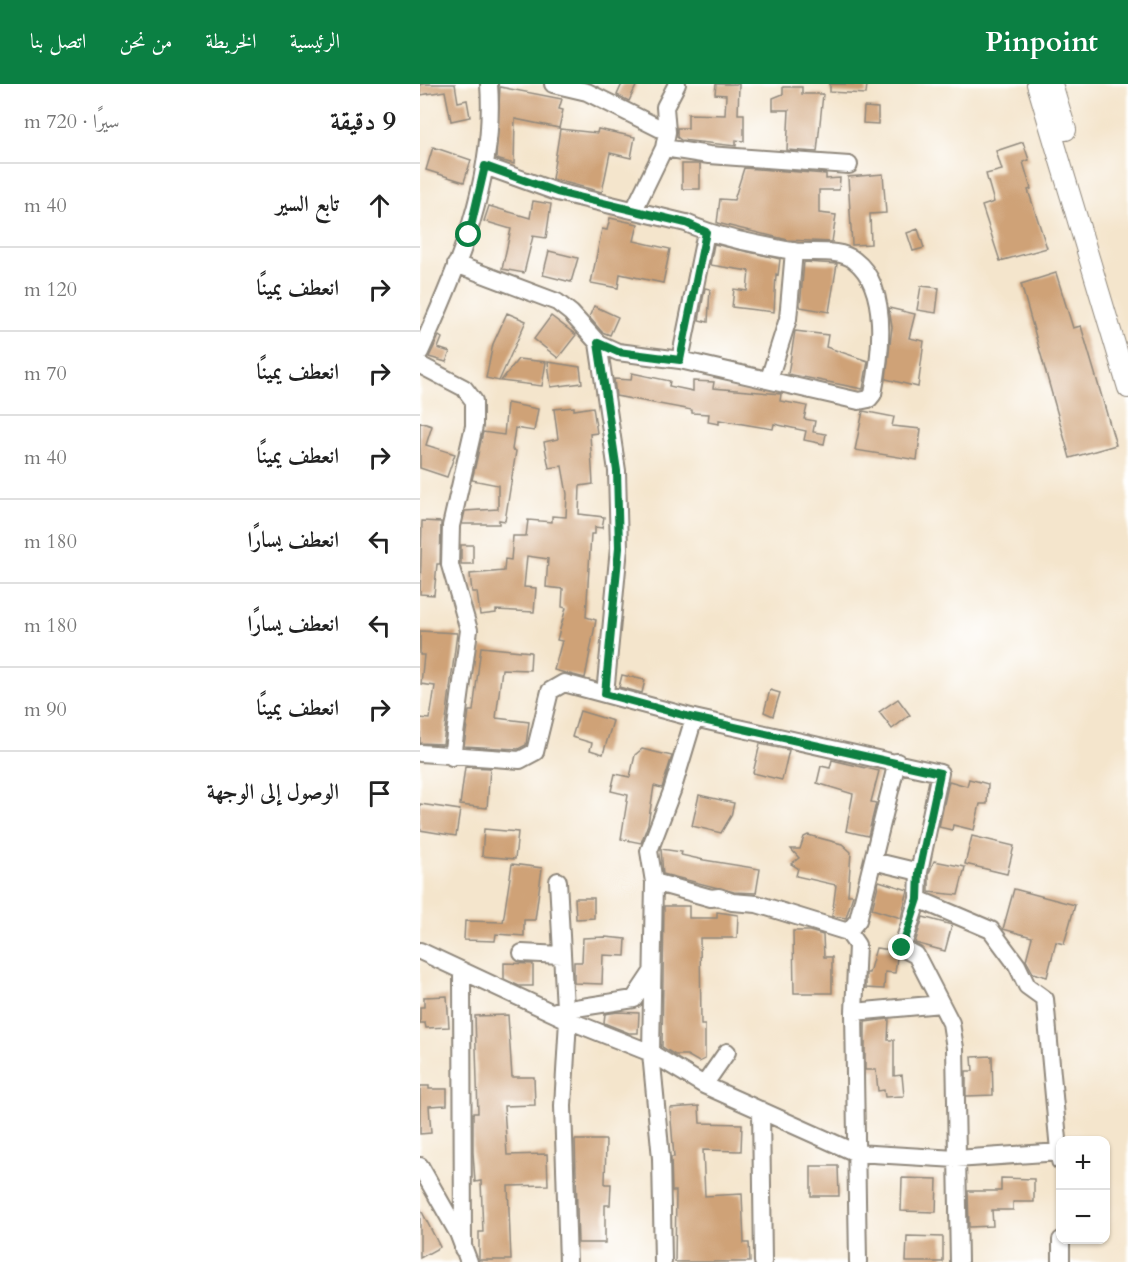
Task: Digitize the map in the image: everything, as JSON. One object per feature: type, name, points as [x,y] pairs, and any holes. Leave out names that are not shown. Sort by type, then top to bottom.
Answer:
[{"type":"main road","points":[[1037,84],[1128,388]]},
{"type":"main road","points":[[1052,84],[1128,349]]},
{"type":"street","points":[[420,352],[447,293],[478,206],[485,166],[489,84]]},
{"type":"street","points":[[553,84],[587,92],[665,140],[709,155],[849,165]]},
{"type":"street","points":[[634,210],[665,140],[665,107],[677,84]]},
{"type":"street","points":[[456,264],[556,302],[571,313],[598,343],[618,352],[680,360],[859,401],[869,399],[873,394],[880,341],[879,303],[868,276],[855,260],[845,255],[794,251],[706,232],[686,223],[557,192],[485,166]]},
{"type":"street","points":[[680,360],[706,232]]},
{"type":"street","points":[[768,379],[788,319],[794,251]]},
{"type":"street","points":[[598,343],[617,471],[619,548],[605,694]]},
{"type":"street","points":[[420,365],[465,388],[474,401],[474,426],[452,526],[450,565],[469,630],[452,757]]},
{"type":"street","points":[[420,753],[520,760],[529,757],[535,752],[550,691],[556,685],[564,683],[694,718],[940,773],[919,872],[918,899],[902,948],[916,955],[951,1023],[955,1048],[959,1262]]},
{"type":"street","points":[[663,1262],[661,1158],[651,1053],[654,882],[649,851],[672,791],[694,718]]},
{"type":"street","points":[[848,932],[858,920],[897,762]]},
{"type":"street","points":[[873,861],[919,872]]},
{"type":"street","points":[[558,881],[568,1262]]},
{"type":"street","points":[[654,882],[711,898],[719,897],[732,902],[757,904],[848,932],[857,945],[854,1012],[858,1262]]},
{"type":"street","points":[[918,899],[991,930],[1017,965],[1027,986],[1045,999],[1058,1136]]},
{"type":"street","points":[[420,951],[651,1053],[704,1085],[856,1153],[956,1159],[1056,1152]]},
{"type":"street","points":[[522,953],[561,955]]},
{"type":"street","points":[[562,1013],[634,999],[653,970]]},
{"type":"street","points":[[462,971],[466,1256]]},
{"type":"street","points":[[854,1012],[941,1004]]},
{"type":"street","points":[[704,1085],[727,1052]]},
{"type":"street","points":[[761,1110],[763,1262]]},
{"type":"street","points":[[420,1166],[458,1233],[466,1256]]},
{"type":"street","points":[[1061,1244],[1061,1262]]},
{"type":"building","points":[[420,84],[455,84],[458,102],[467,100],[470,117],[451,121],[445,91],[420,95]]},
{"type":"building","points":[[622,84],[637,84],[629,101],[617,95]]},
{"type":"building","points":[[716,84],[739,84],[738,114],[744,114],[744,141],[736,140],[736,146],[681,140],[677,137],[677,128],[688,128],[688,114],[725,115],[726,95],[715,94]]},
{"type":"building","points":[[830,84],[867,84],[866,94],[830,92]]},
{"type":"building","points":[[500,87],[562,99],[559,109],[563,110],[559,128],[515,119],[514,164],[496,159]]},
{"type":"building","points":[[783,87],[802,87],[802,94],[823,94],[817,152],[787,150],[789,110],[773,110],[773,98],[783,94]]},
{"type":"building","points":[[864,107],[878,108],[878,124],[863,123]]},
{"type":"building","points":[[560,129],[597,133],[598,129],[635,137],[631,158],[610,153],[602,192],[552,179]]},
{"type":"building","points":[[1023,142],[1029,160],[1023,162],[1031,189],[1028,190],[1047,248],[1000,261],[982,206],[994,202],[986,174],[1002,170],[996,151]]},
{"type":"building","points":[[433,147],[471,160],[464,182],[426,170]]},
{"type":"building","points":[[682,164],[700,164],[700,189],[682,189]]},
{"type":"building","points":[[744,168],[826,174],[826,179],[840,178],[839,190],[819,190],[819,213],[836,215],[832,242],[788,240],[717,223],[720,199],[734,200]]},
{"type":"building","points":[[883,174],[886,213],[870,214],[871,244],[852,245],[848,177]]},
{"type":"building","points":[[533,201],[551,204],[546,238],[533,236],[524,273],[502,269],[511,229],[484,221],[489,206],[530,218]]},
{"type":"building","points":[[610,218],[638,224],[634,241],[670,249],[663,283],[620,274],[618,288],[591,283],[602,229],[607,230]]},
{"type":"building","points":[[918,229],[924,248],[913,251],[907,233]]},
{"type":"building","points":[[714,244],[780,259],[778,275],[776,274],[774,312],[732,307],[734,289],[747,291],[749,271],[710,265]]},
{"type":"building","points":[[549,251],[578,258],[571,282],[543,275]]},
{"type":"building","points":[[804,262],[837,264],[829,312],[800,307]]},
{"type":"building","points":[[1056,273],[1073,328],[1081,326],[1116,445],[1070,458],[1021,284]]},
{"type":"building","points":[[921,286],[939,288],[936,313],[917,310]]},
{"type":"building","points":[[705,288],[710,289],[708,322],[699,320]]},
{"type":"building","points":[[594,306],[618,317],[610,335],[602,332],[589,317]]},
{"type":"building","points":[[889,308],[915,314],[909,338],[924,341],[918,387],[886,379],[892,327]]},
{"type":"building","points":[[507,313],[526,321],[499,381],[486,378],[493,344]]},
{"type":"building","points":[[551,316],[576,335],[558,358],[534,339]]},
{"type":"building","points":[[795,331],[828,335],[826,347],[868,361],[863,389],[788,374]]},
{"type":"building","points":[[439,336],[442,338],[438,348],[450,352],[446,362],[429,357]]},
{"type":"building","points":[[518,359],[546,362],[542,386],[501,381]]},
{"type":"building","points":[[548,362],[580,367],[582,383],[551,387]]},
{"type":"building","points":[[632,373],[670,381],[669,386],[693,391],[693,381],[714,382],[713,388],[781,394],[780,401],[807,406],[804,419],[815,421],[813,432],[826,434],[824,444],[804,440],[806,431],[774,424],[773,429],[719,420],[719,424],[708,422],[709,414],[692,413],[692,410],[616,396],[614,379],[631,380]]},
{"type":"building","points":[[507,403],[538,409],[534,431],[515,428],[512,450],[516,451],[505,521],[499,520],[499,524],[462,524],[465,511],[498,509],[498,485],[472,480],[483,432],[504,435]]},
{"type":"building","points":[[574,407],[574,410],[593,407],[597,433],[590,434],[593,484],[580,486],[579,514],[604,517],[602,528],[595,527],[595,534],[591,534],[586,617],[596,620],[585,678],[554,670],[562,641],[557,640],[566,608],[562,607],[563,589],[546,587],[548,559],[527,556],[524,587],[536,588],[534,612],[496,610],[496,613],[480,615],[477,592],[472,592],[470,574],[504,571],[505,559],[511,560],[513,536],[526,536],[528,520],[552,522],[552,516],[566,517],[567,494],[562,466],[549,468],[544,442],[558,439],[554,409]]},
{"type":"building","points":[[863,411],[894,417],[892,426],[921,429],[917,460],[855,450]]},
{"type":"building","points":[[420,422],[432,426],[426,445],[455,454],[447,477],[420,468]]},
{"type":"building","points":[[422,521],[441,522],[440,564],[437,564],[434,595],[420,594]]},
{"type":"building","points":[[461,545],[473,545],[473,564],[461,564]]},
{"type":"building","points":[[420,631],[457,633],[443,744],[420,743],[420,718],[430,719],[435,686],[421,684],[424,655],[420,655]]},
{"type":"building","points":[[481,647],[531,652],[530,670],[502,669],[496,718],[529,722],[526,745],[518,749],[464,746],[469,711],[473,711]]},
{"type":"building","points":[[622,675],[645,680],[642,693],[619,687]]},
{"type":"building","points":[[770,690],[780,693],[773,716],[764,712]]},
{"type":"building","points":[[898,699],[910,715],[892,729],[879,712]]},
{"type":"building","points":[[580,711],[613,721],[603,754],[590,750],[592,743],[572,737]]},
{"type":"building","points":[[760,744],[789,750],[782,780],[753,773]]},
{"type":"building","points":[[642,749],[672,756],[662,788],[654,786],[648,824],[641,843],[621,839],[628,795],[611,791],[615,774],[630,777],[635,755]]},
{"type":"building","points":[[832,760],[879,771],[871,802],[876,803],[868,836],[846,831],[853,794],[817,783],[821,766],[830,768]]},
{"type":"building","points":[[465,767],[490,768],[487,808],[460,805]]},
{"type":"building","points":[[969,779],[988,784],[987,804],[980,804],[974,830],[953,825],[952,830],[939,827],[949,781],[967,786]]},
{"type":"building","points":[[699,795],[734,803],[731,816],[721,833],[692,826]]},
{"type":"building","points":[[420,804],[460,810],[456,836],[420,830]]},
{"type":"building","points":[[484,829],[518,832],[515,859],[482,856]]},
{"type":"building","points":[[808,835],[842,844],[851,852],[848,895],[853,895],[846,918],[832,916],[836,885],[796,876],[798,868],[791,864],[799,858],[791,849],[800,849],[804,837]]},
{"type":"building","points":[[972,836],[1014,846],[1007,874],[965,864]]},
{"type":"building","points":[[661,849],[682,852],[681,855],[704,860],[760,869],[756,893],[734,892],[663,874]]},
{"type":"building","points":[[934,861],[965,867],[958,895],[929,892],[929,873]]},
{"type":"building","points":[[512,864],[542,868],[535,920],[524,920],[524,936],[496,934],[495,941],[464,940],[465,921],[503,922]]},
{"type":"building","points":[[879,881],[908,890],[901,918],[872,909]]},
{"type":"building","points":[[1014,889],[1075,905],[1064,944],[1056,942],[1047,977],[1033,973],[1026,960],[1032,937],[1003,929]]},
{"type":"building","points":[[575,898],[594,898],[594,918],[576,919]]},
{"type":"building","points":[[664,906],[689,906],[689,918],[717,918],[717,912],[738,915],[737,938],[700,938],[701,1025],[705,1025],[705,1059],[699,1062],[687,1055],[675,1055],[662,1047]]},
{"type":"building","points":[[923,917],[952,925],[945,951],[915,943]]},
{"type":"building","points":[[793,931],[809,931],[823,935],[824,957],[832,957],[832,993],[794,993]]},
{"type":"building","points":[[583,938],[626,939],[625,956],[603,955],[602,984],[574,983],[574,962],[582,962]]},
{"type":"building","points":[[876,948],[892,950],[897,957],[895,973],[885,972],[884,989],[866,988],[866,973],[869,973]]},
{"type":"building","points":[[504,963],[533,964],[533,986],[519,986],[504,979]]},
{"type":"building","points":[[447,996],[449,1027],[426,1028],[425,1023],[420,1023],[420,1007],[424,1007],[424,997]]},
{"type":"building","points":[[639,1013],[638,1033],[629,1033],[604,1023],[605,1014]]},
{"type":"building","points":[[508,1015],[512,1077],[534,1077],[535,1105],[504,1106],[507,1155],[547,1154],[548,1185],[508,1186],[511,1260],[479,1260],[479,1232],[483,1232],[481,1181],[475,1182],[473,1152],[473,1113],[478,1113],[475,1016]]},
{"type":"building","points":[[889,1019],[888,1040],[894,1040],[894,1076],[902,1075],[904,1096],[885,1097],[884,1090],[878,1091],[876,1070],[865,1070],[865,1022]]},
{"type":"building","points":[[992,1056],[993,1095],[966,1096],[966,1071],[973,1071],[972,1057]]},
{"type":"building","points":[[420,1086],[429,1086],[429,1089],[447,1089],[447,1105],[429,1106],[431,1133],[420,1134]]},
{"type":"building","points":[[699,1106],[700,1123],[742,1124],[741,1151],[703,1150],[705,1196],[742,1194],[744,1243],[749,1243],[750,1262],[675,1262],[676,1191],[672,1191],[671,1157],[674,1157],[670,1108]]},
{"type":"building","points":[[575,1140],[606,1140],[605,1184],[611,1184],[610,1205],[605,1205],[605,1243],[578,1243]]},
{"type":"building","points":[[811,1166],[838,1166],[839,1196],[811,1196]]},
{"type":"building","points":[[902,1178],[937,1179],[936,1212],[901,1211]]},
{"type":"building","points":[[1001,1178],[1034,1179],[1034,1202],[1013,1202],[1013,1210],[992,1210],[993,1226],[969,1227],[968,1191],[1001,1191]]},
{"type":"building","points":[[420,1208],[440,1247],[420,1258]]},
{"type":"building","points":[[907,1236],[943,1237],[943,1262],[906,1262]]},
{"type":"route","points":[[469,235],[478,206],[485,166],[524,178],[557,192],[686,223],[706,232],[680,360],[618,352],[598,343],[606,411],[617,471],[619,548],[605,694],[694,718],[940,773],[919,872],[918,899],[902,948]]}]
